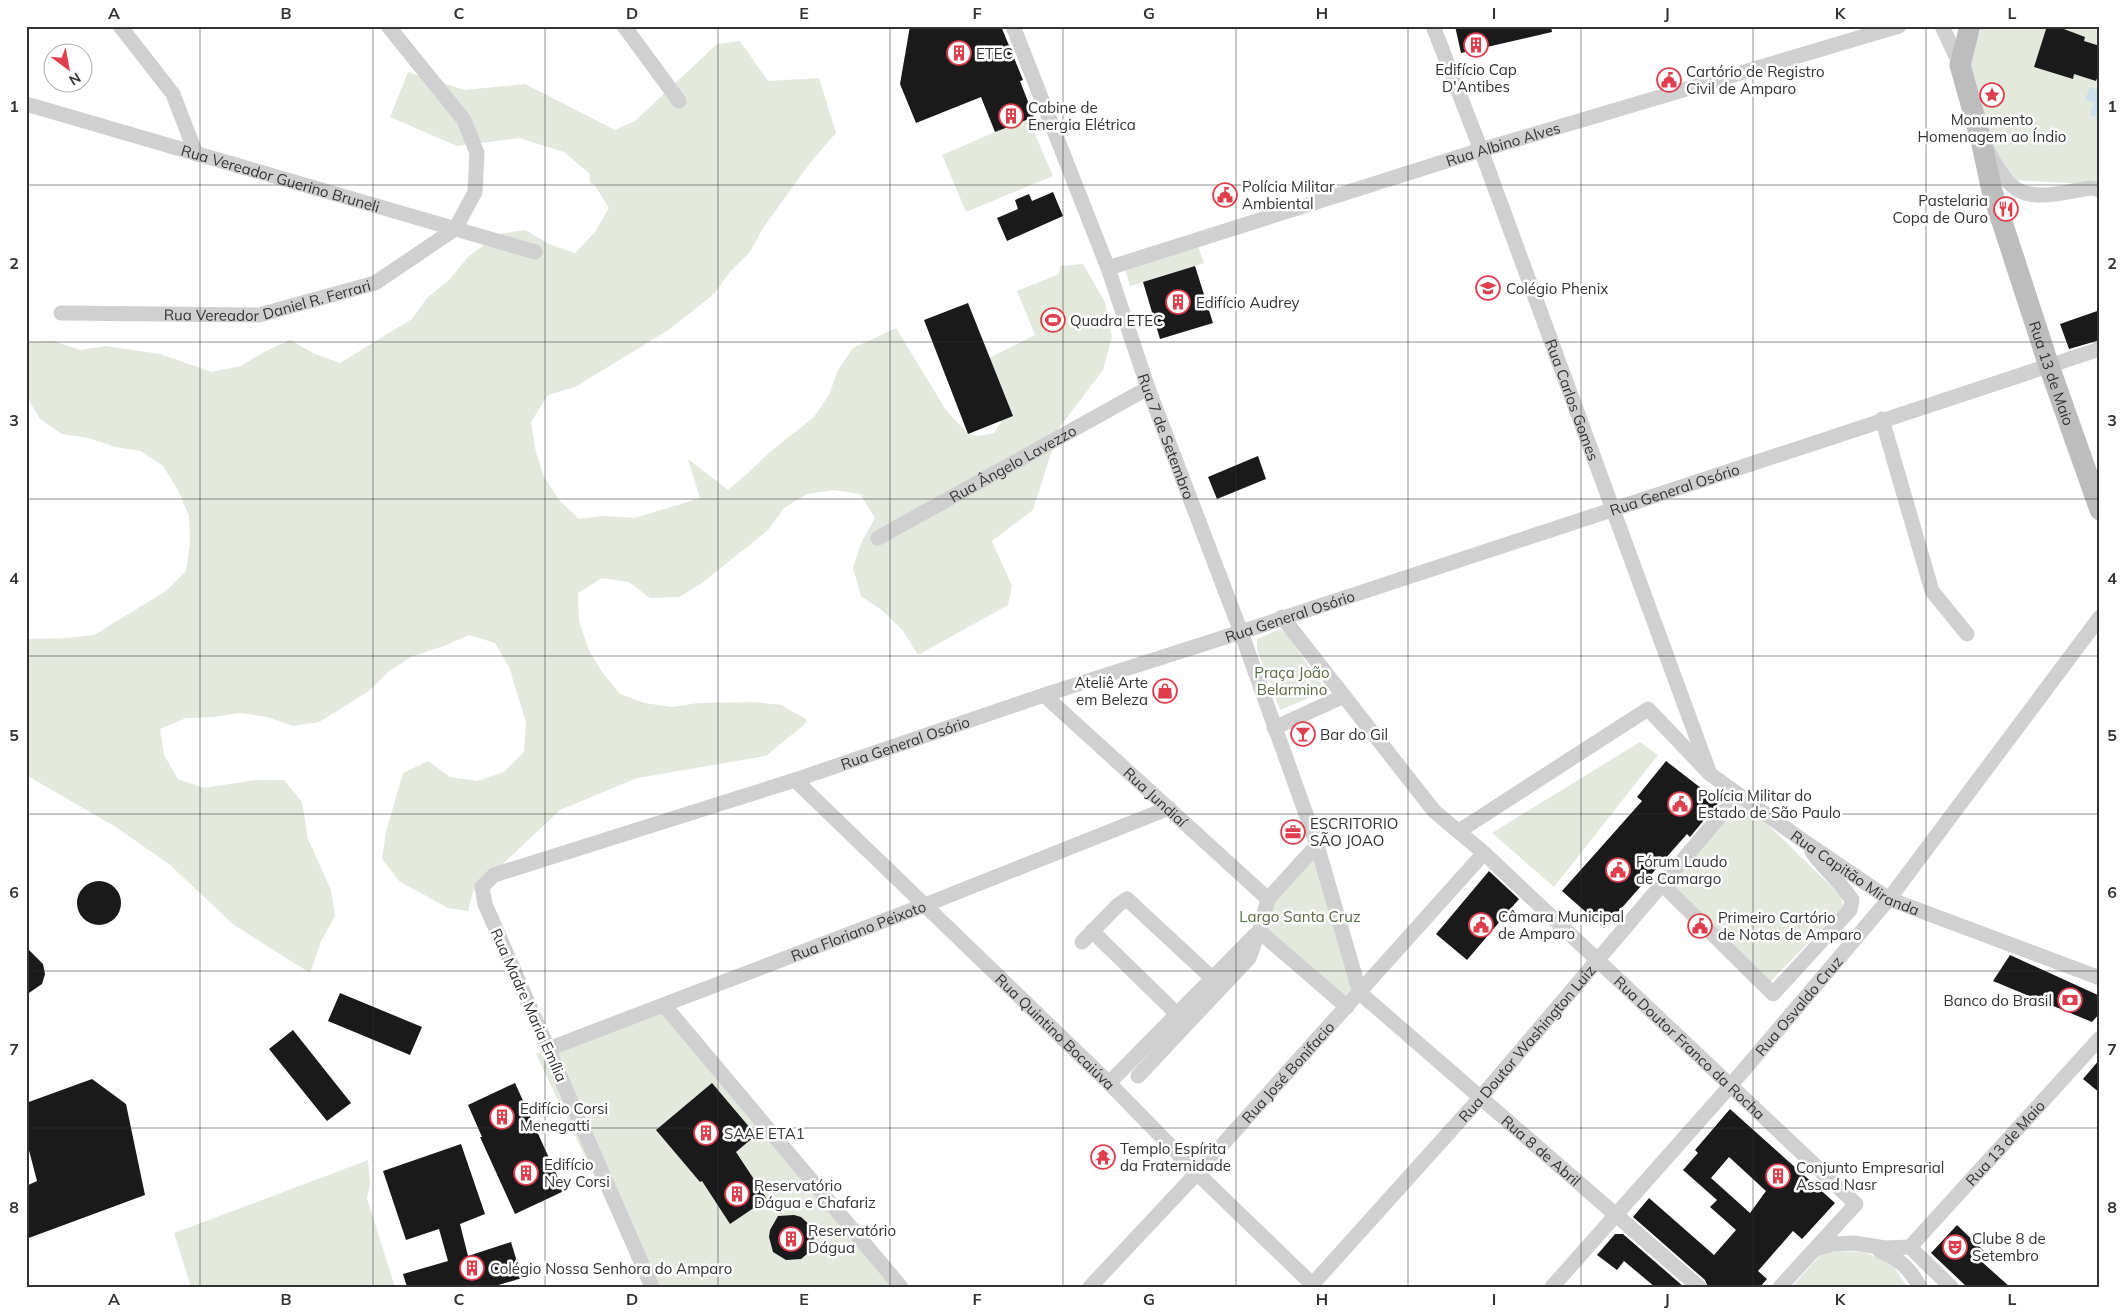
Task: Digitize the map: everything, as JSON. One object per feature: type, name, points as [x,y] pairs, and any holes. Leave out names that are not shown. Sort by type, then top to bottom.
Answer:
[{"type":"street","points":[[120,26],[173,94],[196,154]]},
{"type":"street","points":[[388,26],[464,120],[477,153],[475,192],[455,229]]},
{"type":"street","points":[[624,26],[679,102]]},
{"type":"street","name":"Rua 7 de Setembro","points":[[1013,26],[1108,268],[1148,388],[1241,632],[1317,845]]},
{"type":"street","name":"Rua Carlos Gomes","points":[[1433,26],[1481,150],[1710,774]]},
{"type":"street","name":"Rua Albino Alves","points":[[1108,268],[1481,150],[1899,26]]},
{"type":"street","points":[[1942,26],[1960,65]]},
{"type":"street","points":[[1960,65],[1970,26]]},
{"type":"street","name":"Rua 13 de Maio","points":[[1960,65],[1981,140],[1992,191],[2049,366],[2100,510]]},
{"type":"street","name":"Rua Vereador Guerino Bruneli","points":[[26,104],[535,252]]},
{"type":"street","points":[[1981,140],[2002,174],[2017,189],[2036,195],[2091,188],[2100,190]]},
{"type":"street","name":"Rua Vereador Daniel R. Ferrari","points":[[61,312],[259,315],[375,283],[455,229]]},
{"type":"street","name":"Rua General Osório","points":[[482,887],[494,876],[795,780],[1044,695],[2100,349]]},
{"type":"street","name":"Rua Ângelo Lavezzo","points":[[878,538],[1148,388]]},
{"type":"street","points":[[1882,420],[1932,591],[1967,634]]},
{"type":"street","points":[[1274,728],[1344,696],[1282,617]]},
{"type":"street","name":"Rua Osvaldo Cruz","points":[[1552,1287],[1617,1216],[1731,1085],[1889,899],[2100,617]]},
{"type":"street","name":"Rua Jundiaí","points":[[1044,695],[1268,899]]},
{"type":"street","name":"Rua Doutor Franco da Rocha","points":[[1344,696],[1434,811],[1484,853],[1856,1204],[1814,1250]]},
{"type":"street","name":"Rua Capitão Miranda","points":[[1459,831],[1648,709],[1710,774],[1889,899],[2100,978]]},
{"type":"street","name":"Rua Quintino Bocaiúva","points":[[795,780],[1109,1083],[1312,1286]]},
{"type":"street","name":"Rua Doutor Washington Luiz","points":[[1312,1286],[1481,1097],[1738,795]]},
{"type":"street","name":"Rua Floriano Peixoto","points":[[548,1049],[925,905],[1169,808]]},
{"type":"street","points":[[1662,884],[1774,994],[1850,910],[1852,900],[1844,886],[1824,869],[1805,842]]},
{"type":"street","points":[[1138,1076],[1249,958],[1268,899],[1317,845]]},
{"type":"street","points":[[1317,845],[1360,992]]},
{"type":"street","name":"Rua José Bonifacio","points":[[1090,1287],[1347,1007],[1484,853]]},
{"type":"street","name":"Rua Madre Maria Emília","points":[[482,887],[484,904],[652,1287]]},
{"type":"street","points":[[1177,1014],[1087,937],[1118,905],[1127,900],[1212,978]]},
{"type":"street","points":[[1109,1083],[1259,931]]},
{"type":"street","points":[[1259,931],[1347,1007]]},
{"type":"street","name":"Rua 8 de Abril","points":[[1360,992],[1699,1287]]},
{"type":"street","points":[[664,1005],[901,1287]]},
{"type":"street","name":"Rua 13 de Maio","points":[[1910,1247],[2100,1038]]},
{"type":"street","points":[[1780,1287],[1814,1250],[1832,1244],[1854,1243],[1897,1258],[1914,1276],[1920,1287]]},
{"type":"street","points":[[1868,1247],[1910,1247],[1951,1287]]},
{"type":"green space","points":[[1982,26],[2100,26],[2100,185],[2014,180],[1989,139],[1968,65]]},
{"type":"green space","points":[[740,41],[768,81],[819,78],[836,133],[810,163],[763,228],[750,252],[730,272],[714,294],[670,329],[575,387],[548,395],[531,422],[535,448],[543,475],[558,499],[579,519],[604,516],[635,518],[700,498],[688,459],[728,490],[770,452],[814,417],[829,395],[838,370],[853,348],[896,328],[946,410],[968,434],[977,436],[994,433],[1001,422],[986,377],[989,358],[1035,335],[1017,291],[1059,274],[1060,266],[1083,264],[1105,302],[1112,337],[1103,370],[1059,428],[1033,510],[992,541],[1012,586],[1008,605],[918,655],[903,631],[883,611],[861,596],[853,568],[861,543],[875,518],[860,494],[834,490],[807,494],[784,508],[768,530],[702,583],[679,597],[650,598],[629,582],[602,578],[578,593],[579,621],[588,648],[602,672],[620,694],[645,703],[672,707],[698,703],[754,702],[781,705],[806,719],[806,723],[766,756],[637,778],[560,810],[473,892],[468,911],[448,908],[399,881],[382,859],[386,832],[403,773],[428,761],[450,777],[477,781],[504,772],[524,752],[526,722],[509,667],[495,643],[469,635],[444,646],[413,656],[389,671],[369,691],[319,722],[293,726],[267,717],[240,713],[214,717],[186,718],[160,729],[164,755],[178,779],[204,788],[256,780],[284,780],[302,802],[308,839],[331,890],[335,916],[321,941],[310,973],[234,925],[169,864],[114,826],[26,775],[26,639],[94,635],[166,591],[186,571],[190,544],[189,516],[178,490],[163,466],[141,451],[115,447],[89,438],[62,434],[40,419],[26,395],[26,342],[54,341],[80,350],[106,346],[160,354],[212,372],[241,366],[264,352],[290,340],[315,354],[340,363],[412,319],[427,298],[449,280],[468,257],[498,234],[525,230],[549,244],[575,253],[595,232],[609,208],[594,184],[590,183],[590,174],[564,152],[519,138],[457,146],[390,117],[408,72],[465,90],[525,84],[615,130],[635,121],[717,44]]},
{"type":"green space","points":[[1028,118],[1053,176],[966,212],[942,155]]},
{"type":"green space","points":[[1197,243],[1204,263],[1130,286],[1124,266]]},
{"type":"green space","name":"Praça João Belarmino","points":[[1280,629],[1287,635],[1321,683],[1321,693],[1280,710],[1257,650],[1257,639]]},
{"type":"green space","points":[[1640,742],[1658,755],[1554,887],[1492,833]]},
{"type":"green space","points":[[1738,795],[1841,896],[1843,907],[1766,986],[1662,884]]},
{"type":"green space","name":"Largo Santa Cruz","points":[[1320,854],[1352,989],[1345,996],[1260,928],[1268,899]]},
{"type":"green space","points":[[663,1006],[899,1287],[647,1287],[536,1054]]},
{"type":"green space","points":[[368,1160],[370,1184],[367,1198],[395,1287],[191,1287],[174,1233]]},
{"type":"green space","points":[[1834,1251],[1863,1252],[1892,1263],[1907,1287],[1792,1287],[1821,1254]]},
{"type":"water","points":[[2090,87],[2100,90],[2100,117],[2090,115],[2094,103],[2085,100]]},
{"type":"building","name":"ETEC","points":[[910,26],[1001,26],[1023,80],[1020,81],[1034,117],[995,132],[981,97],[916,123],[900,84]]},
{"type":"building","name":"Edifício Cap D'Antibes","points":[[1455,26],[1551,26],[1552,32],[1461,53]]},
{"type":"building","points":[[2047,26],[2056,26],[2085,37],[2084,41],[2100,46],[2100,70],[2096,81],[2074,74],[2073,79],[2034,67]]},
{"type":"building","points":[[1053,192],[1063,216],[1007,241],[997,218],[1018,209],[1015,200],[1029,194],[1032,201]]},
{"type":"building","name":"Edifício Audrey","points":[[1195,266],[1213,323],[1160,339],[1143,282]]},
{"type":"building","points":[[968,303],[1013,416],[968,434],[924,320]]},
{"type":"building","points":[[2100,310],[2100,340],[2069,349],[2060,324]]},
{"type":"building","points":[[1258,456],[1266,479],[1217,499],[1208,477]]},
{"type":"building","points":[[1666,761],[1719,802],[1690,837],[1687,834],[1604,928],[1562,891],[1642,801],[1637,797]]},
{"type":"building","name":"Câmara Municipal de Amparo","points":[[1489,871],[1519,899],[1467,960],[1436,934]]},
{"type":"building","points":[[95,881],[103,881],[115,887],[121,903],[115,919],[103,925],[95,925],[83,919],[77,907],[77,899],[83,887]]},
{"type":"building","points":[[26,947],[43,964],[45,974],[42,984],[26,995]]},
{"type":"building","points":[[2010,955],[2100,996],[2100,1013],[2092,1022],[1993,981]]},
{"type":"building","points":[[340,993],[422,1027],[410,1055],[328,1021]]},
{"type":"building","points":[[293,1030],[351,1103],[327,1121],[269,1049]]},
{"type":"building","points":[[2100,1059],[2100,1093],[2083,1079]]},
{"type":"building","points":[[92,1079],[126,1104],[145,1195],[26,1239],[26,1186],[37,1181],[26,1139],[26,1103]]},
{"type":"building","points":[[515,1083],[564,1191],[515,1214],[480,1137],[482,1137],[468,1105]]},
{"type":"building","name":"SAAE ETA1","points":[[712,1083],[756,1135],[736,1152],[767,1199],[730,1224],[702,1181],[700,1182],[656,1130]]},
{"type":"building","points":[[1730,1109],[1835,1203],[1802,1239],[1793,1231],[1758,1271],[1767,1279],[1760,1287],[1708,1287],[1705,1280],[1633,1217],[1649,1198],[1714,1255],[1736,1230],[1710,1207],[1717,1200],[1683,1170],[1698,1153],[1695,1150]],"holes":[[[1729,1157],[1766,1191],[1750,1213],[1711,1178]]]},
{"type":"building","points":[[461,1144],[485,1214],[460,1224],[468,1256],[511,1242],[522,1278],[492,1287],[407,1287],[403,1274],[448,1261],[439,1229],[406,1240],[383,1171]]},
{"type":"building","name":"Reservatório Dágua","points":[[794,1215],[801,1217],[812,1227],[814,1241],[807,1254],[801,1259],[786,1260],[773,1252],[769,1237],[770,1230],[778,1216]]},
{"type":"building","points":[[1957,1225],[1986,1253],[1982,1262],[2010,1287],[1967,1287],[1931,1253]]},
{"type":"building","points":[[1615,1234],[1623,1234],[1684,1287],[1655,1287],[1624,1261],[1617,1270],[1597,1255]]},
{"type":"place","name":"Edifício Cap D'Antibes","points":[[1476,45]]},
{"type":"place","name":"ETEC","points":[[959,53]]},
{"type":"place","name":"Cartório de Registro Civil de Amparo","points":[[1669,80]]},
{"type":"place","name":"Monumento Homenagem ao Índio","points":[[1992,95]]},
{"type":"place","name":"Cabine de Energia Elétrica","points":[[1011,116]]},
{"type":"place","name":"Polícia Militar Ambiental","points":[[1225,195]]},
{"type":"place","name":"Pastelaria Copa de Ouro","points":[[2006,209]]},
{"type":"place","name":"Colégio Phenix","points":[[1488,288]]},
{"type":"place","name":"Edifício Audrey","points":[[1178,302]]},
{"type":"place","name":"Quadra ETEC","points":[[1053,320]]},
{"type":"place","name":"Ateliê Arte em Beleza","points":[[1165,691]]},
{"type":"place","name":"Bar do Gil","points":[[1303,734]]},
{"type":"place","name":"Polícia Militar do Estado de São Paulo","points":[[1680,804]]},
{"type":"place","name":"ESCRITORIO SÃO JOAO","points":[[1293,832]]},
{"type":"place","name":"Fórum Laudo de Camargo","points":[[1618,870]]},
{"type":"place","name":"Câmara Municipal de Amparo","points":[[1481,925]]},
{"type":"place","name":"Primeiro Cartório de Notas de Amparo","points":[[1700,926]]},
{"type":"place","name":"Banco do Brasil","points":[[2070,1000]]},
{"type":"place","name":"Edifício Corsi Menegatti","points":[[502,1117]]},
{"type":"place","name":"SAAE ETA1","points":[[706,1133]]},
{"type":"place","name":"Templo Espírita da Fraternidade","points":[[1103,1157]]},
{"type":"place","name":"Edifício Ney Corsi","points":[[526,1173]]},
{"type":"place","name":"Conjunto Empresarial Assad Nasr","points":[[1778,1176]]},
{"type":"place","name":"Reservatório Dágua e Chafariz","points":[[737,1194]]},
{"type":"place","name":"Reservatório Dágua","points":[[791,1239]]},
{"type":"place","name":"Clube 8 de Setembro","points":[[1955,1247]]},
{"type":"place","name":"Colégio Nossa Senhora do Amparo","points":[[472,1268]]}]
